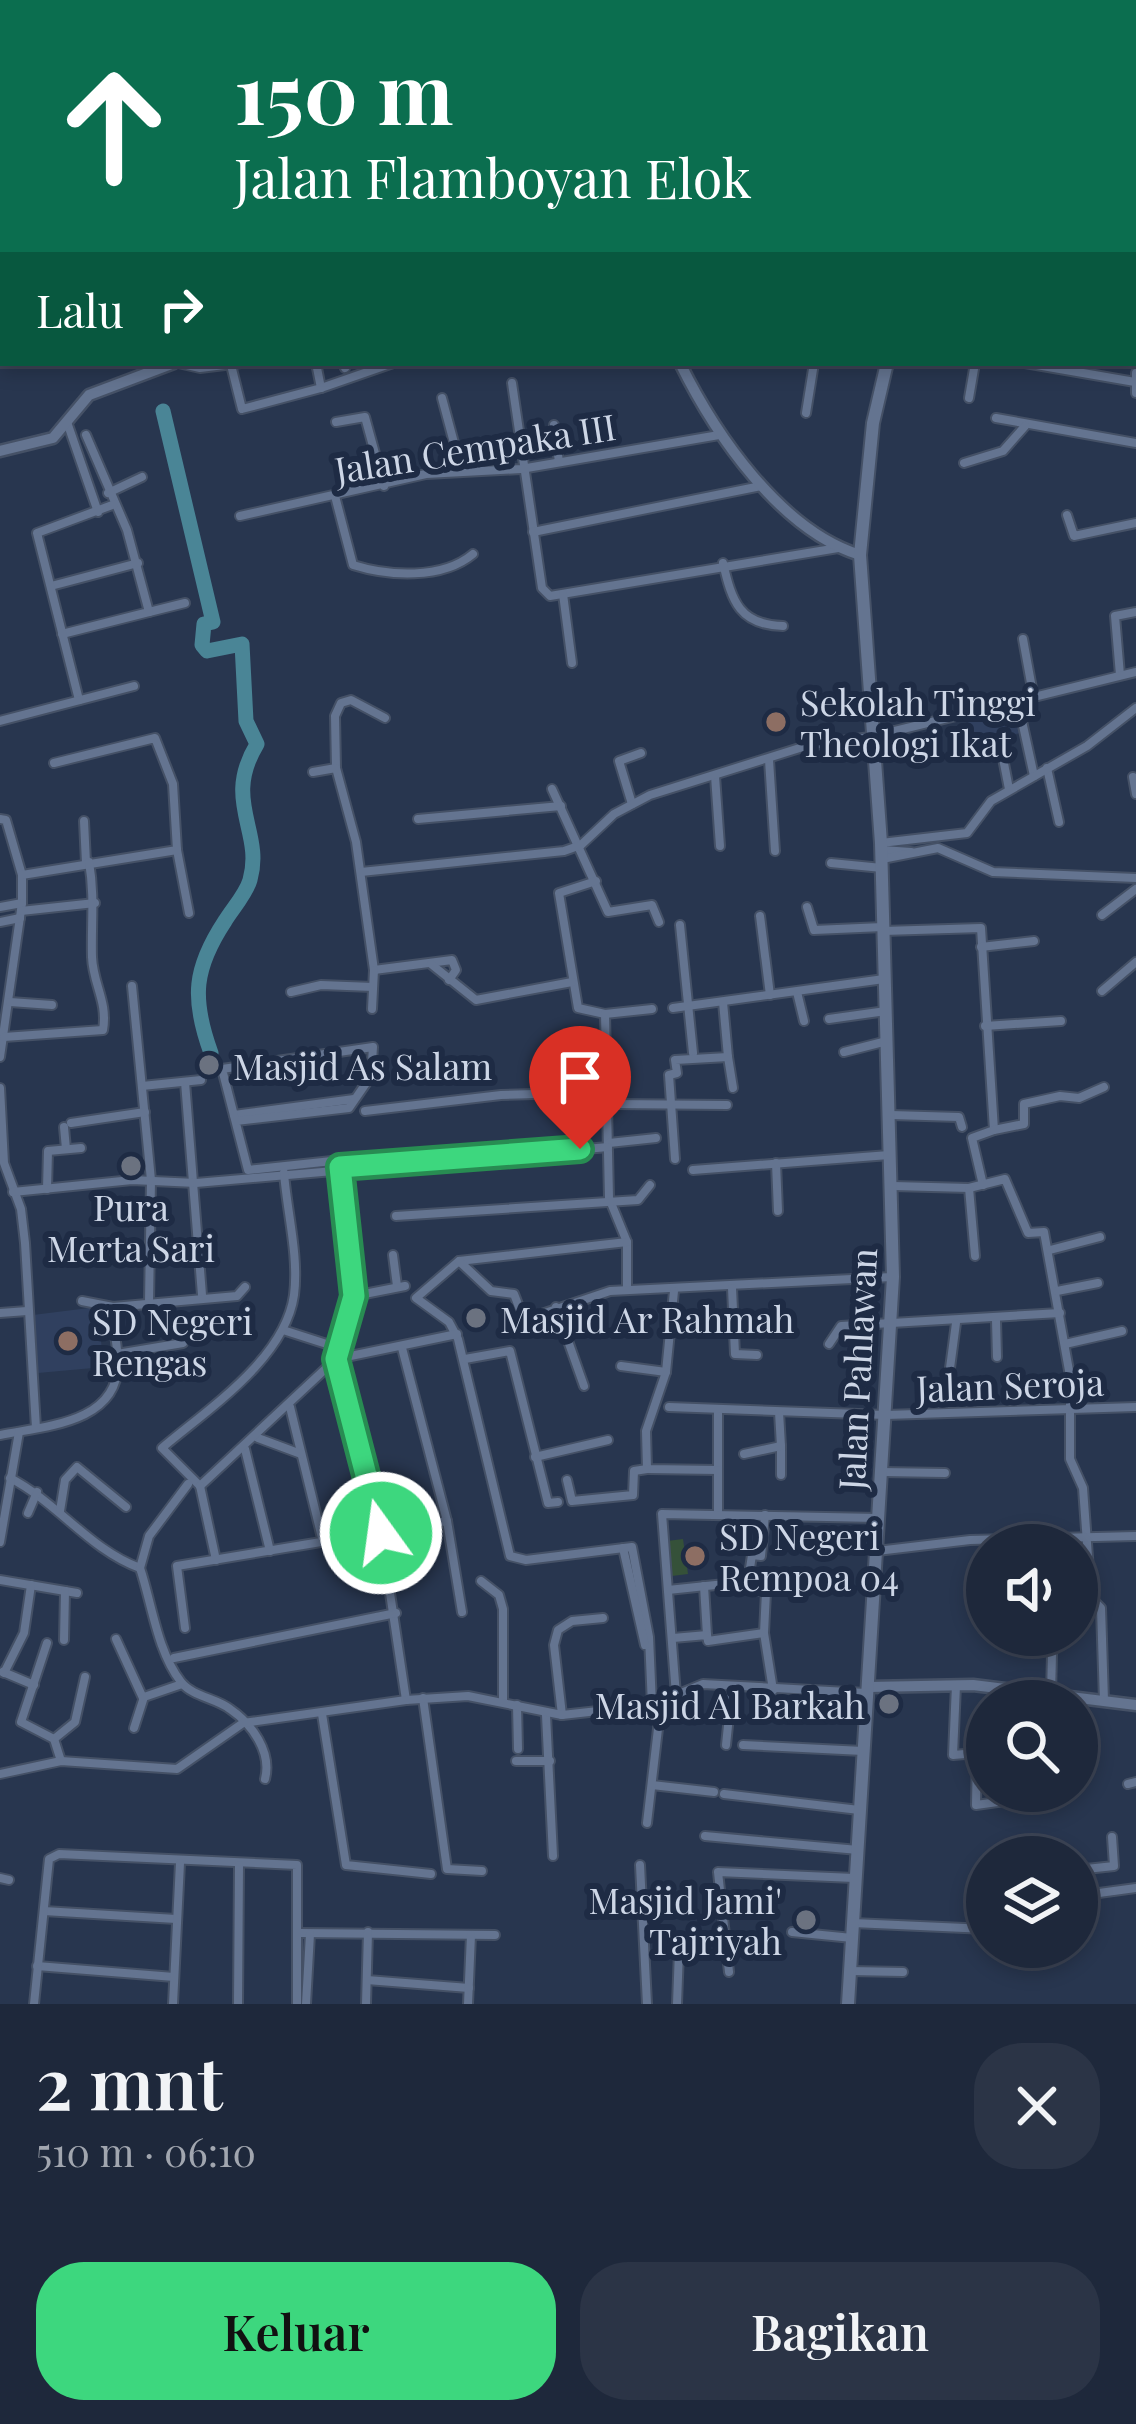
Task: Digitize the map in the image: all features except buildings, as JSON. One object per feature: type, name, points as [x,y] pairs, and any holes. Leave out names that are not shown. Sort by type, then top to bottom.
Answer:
[{"type":"main road","name":"Jalan Pahlawan","points":[[848,2004],[892,1323],[882,855],[860,555],[870,446],[886,366]]},
{"type":"street","points":[[0,451],[53,438],[78,404],[169,366]]},
{"type":"street","points":[[236,366],[242,409],[384,366]]},
{"type":"street","points":[[317,366],[321,388]]},
{"type":"street","points":[[682,366],[719,435],[763,485],[838,548],[860,555]]},
{"type":"street","points":[[806,412],[814,366]]},
{"type":"street","points":[[969,398],[974,366]]},
{"type":"street","points":[[1049,366],[1136,377],[1136,393]]},
{"type":"street","points":[[512,383],[520,469],[544,593],[563,594],[724,563],[838,548]]},
{"type":"street","points":[[442,398],[461,469]]},
{"type":"street","points":[[336,422],[365,417],[384,486]]},
{"type":"street","points":[[996,418],[1136,443]]},
{"type":"street","points":[[66,421],[98,512]]},
{"type":"street","points":[[554,425],[559,462]]},
{"type":"street","points":[[964,463],[1003,451],[1025,426]]},
{"type":"street","points":[[86,435],[137,563],[149,613]]},
{"type":"street","name":"Jalan Cempaka III","points":[[239,516],[461,469],[520,469],[719,435]]},
{"type":"street","points":[[109,494],[142,478]]},
{"type":"street","points":[[533,532],[763,485]]},
{"type":"street","points":[[335,496],[352,565],[399,576],[462,562],[473,554]]},
{"type":"street","points":[[79,700],[38,531],[115,504]]},
{"type":"street","points":[[1067,515],[1074,536],[1136,523]]},
{"type":"street","points":[[51,586],[137,563]]},
{"type":"street","points":[[724,563],[741,613],[759,625],[784,626]]},
{"type":"street","points":[[563,594],[572,663]]},
{"type":"street","points":[[62,634],[185,603]]},
{"type":"street","points":[[1120,675],[1115,616],[1136,612]]},
{"type":"street","points":[[1023,640],[1033,694]]},
{"type":"street","points":[[361,872],[507,859],[581,845],[632,804],[715,776],[832,740],[870,737],[1136,672]]},
{"type":"street","points":[[0,721],[134,686]]},
{"type":"street","points":[[1017,698],[1034,776]]},
{"type":"street","points":[[372,1009],[374,970],[361,872],[336,769],[335,716],[341,703],[351,700],[386,718]]},
{"type":"street","points":[[882,855],[967,833],[983,808],[1136,708]]},
{"type":"street","points":[[54,763],[155,738],[173,784],[177,850],[189,913]]},
{"type":"street","points":[[998,738],[1009,789]]},
{"type":"street","points":[[632,804],[619,760],[641,753]]},
{"type":"street","points":[[769,760],[775,851]]},
{"type":"street","points":[[1047,768],[1059,822]]},
{"type":"street","points":[[313,772],[336,769]]},
{"type":"street","points":[[715,776],[719,846]]},
{"type":"street","points":[[1133,777],[1136,794]]},
{"type":"street","points":[[552,789],[609,913],[654,906],[658,922]]},
{"type":"street","points":[[418,819],[561,806]]},
{"type":"street","points":[[0,819],[6,820],[22,875],[0,1058]]},
{"type":"street","points":[[4,1037],[103,1030],[104,1000],[92,958],[95,904],[84,821]]},
{"type":"street","points":[[830,863],[940,848],[974,867],[1010,874],[1136,878]]},
{"type":"street","points":[[22,875],[177,850]]},
{"type":"street","points":[[596,881],[559,892],[580,1010],[605,1014],[652,1010]]},
{"type":"street","points":[[1102,915],[1136,889]]},
{"type":"street","points":[[0,907],[21,910],[95,904]]},
{"type":"street","points":[[807,907],[814,930],[978,924],[994,1130]]},
{"type":"street","points":[[0,922],[21,910]]},
{"type":"street","points":[[760,916],[770,995]]},
{"type":"street","points":[[680,926],[693,1053]]},
{"type":"street","points":[[981,946],[1034,941]]},
{"type":"street","points":[[374,970],[452,960],[456,970],[449,980]]},
{"type":"street","points":[[1102,991],[1136,962]]},
{"type":"street","points":[[430,963],[469,998],[482,1000],[572,982]]},
{"type":"street","points":[[674,1008],[886,979]]},
{"type":"street","points":[[0,987],[12,985]]},
{"type":"street","points":[[291,992],[322,985],[373,987]]},
{"type":"street","points":[[132,986],[151,1180],[149,1302]]},
{"type":"street","points":[[797,992],[804,1021]]},
{"type":"street","points":[[10,1002],[52,1005]]},
{"type":"street","points":[[723,1002],[733,1088]]},
{"type":"street","points":[[829,1019],[887,1011]]},
{"type":"street","points":[[605,1014],[609,1198],[627,1242],[627,1290]]},
{"type":"street","points":[[985,1026],[1061,1022]]},
{"type":"street","points":[[844,1052],[889,1041]]},
{"type":"street","points":[[235,1118],[356,1099],[371,1076],[373,1047],[224,1067],[235,1118],[247,1169],[284,1171]]},
{"type":"street","points":[[675,1159],[669,1075],[677,1073],[675,1060],[728,1057]]},
{"type":"street","points":[[142,1086],[201,1080]]},
{"type":"street","points":[[184,1082],[182,1102],[196,1183],[202,1294]]},
{"type":"street","points":[[983,1185],[972,1138],[1024,1124],[1024,1104],[1060,1096],[1079,1098],[1104,1087]]},
{"type":"street","points":[[0,1088],[12,1190],[25,1243],[36,1428]]},
{"type":"street","points":[[365,1112],[501,1095],[609,1092]]},
{"type":"street","points":[[610,1104],[727,1105]]},
{"type":"street","points":[[66,1149],[68,1125],[145,1112]]},
{"type":"street","points":[[891,1115],[959,1117],[962,1126]]},
{"type":"street","points":[[0,1192],[151,1180],[196,1183],[332,1161],[340,1167],[656,1138]]},
{"type":"street","points":[[47,1189],[48,1150],[81,1148]]},
{"type":"street","points":[[693,1170],[891,1155]]},
{"type":"street","points":[[776,1163],[778,1211]]},
{"type":"street","points":[[340,1167],[354,1296],[336,1359],[381,1533],[406,1700]]},
{"type":"street","points":[[216,1560],[200,1486],[162,1448],[227,1392],[283,1330],[295,1287],[284,1171]]},
{"type":"street","points":[[892,1186],[969,1188],[1006,1180],[1028,1233],[1044,1231],[1072,1406],[1070,1459],[1083,1488],[1086,1524]]},
{"type":"street","points":[[396,1216],[640,1199],[650,1185]]},
{"type":"street","points":[[969,1188],[975,1256]]},
{"type":"street","points":[[1050,1250],[1100,1238]]},
{"type":"street","points":[[627,1242],[459,1262],[416,1294],[457,1334],[512,1559],[623,1548],[657,1704],[646,1823]]},
{"type":"street","points":[[354,1296],[401,1286],[393,1255]]},
{"type":"street","points":[[459,1262],[491,1291],[514,1294],[524,1320],[627,1290],[893,1277]]},
{"type":"street","points":[[1057,1291],[1098,1283]]},
{"type":"street","points":[[82,1301],[113,1307],[202,1294],[237,1296],[245,1287]]},
{"type":"street","points":[[732,1288],[735,1354],[757,1354]]},
{"type":"street","points":[[647,1469],[646,1431],[666,1372],[674,1291]]},
{"type":"street","points":[[0,1436],[105,1404],[115,1387],[113,1307]]},
{"type":"street","points":[[556,1307],[584,1386]]},
{"type":"street","points":[[0,1313],[27,1311]]},
{"type":"street","points":[[829,1344],[840,1326],[956,1323],[1060,1313]]},
{"type":"street","points":[[996,1320],[997,1357]]},
{"type":"street","points":[[950,1368],[956,1323]]},
{"type":"street","points":[[283,1330],[336,1347]]},
{"type":"street","points":[[1065,1345],[1122,1331]]},
{"type":"street","points":[[200,1486],[258,1438],[336,1359],[457,1334]]},
{"type":"street","points":[[117,1354],[182,1343]]},
{"type":"street","points":[[402,1348],[447,1521],[462,1612]]},
{"type":"street","points":[[464,1359],[510,1351],[548,1503],[558,1502]]},
{"type":"street","points":[[621,1366],[666,1372]]},
{"type":"street","points":[[290,1406],[323,1542]]},
{"type":"street","name":"Jalan Seroja","points":[[669,1407],[886,1415],[1136,1407]]},
{"type":"street","points":[[718,1409],[718,1513]]},
{"type":"street","points":[[779,1412],[781,1474]]},
{"type":"street","points":[[0,1542],[19,1432]]},
{"type":"street","points":[[258,1438],[302,1454]]},
{"type":"street","points":[[535,1457],[608,1440]]},
{"type":"street","points":[[744,1454],[781,1446]]},
{"type":"street","points":[[245,1449],[270,1551]]},
{"type":"street","points":[[60,1511],[65,1480],[76,1467],[127,1507]]},
{"type":"street","points":[[568,1480],[572,1501],[633,1495],[634,1471],[718,1470]]},
{"type":"street","points":[[883,1472],[945,1472]]},
{"type":"street","points":[[10,1478],[37,1492],[116,1559],[140,1568]]},
{"type":"street","points":[[188,1484],[149,1536],[140,1568],[160,1636],[182,1684],[230,1709],[264,1750],[265,1779]]},
{"type":"street","points":[[28,1513],[37,1492]]},
{"type":"street","points":[[676,1696],[662,1514],[879,1518]]},
{"type":"street","points":[[747,1588],[752,1555],[761,1556],[765,1515]]},
{"type":"street","points":[[185,1628],[174,1569],[447,1521]]},
{"type":"street","points":[[1098,1537],[1136,1536]]},
{"type":"street","points":[[877,1551],[966,1540]]},
{"type":"street","points":[[0,1580],[77,1593]]},
{"type":"street","points":[[481,1581],[499,1595],[503,1609],[503,1702]]},
{"type":"street","points":[[31,1585],[23,1633],[2,1672],[34,1685]]},
{"type":"street","points":[[668,1590],[704,1586],[766,1593],[764,1633],[773,1690]]},
{"type":"street","points":[[704,1586],[709,1641],[764,1633]]},
{"type":"street","points":[[64,1640],[65,1591]]},
{"type":"street","points":[[1098,1607],[1104,1702]]},
{"type":"street","points":[[173,1658],[396,1612]]},
{"type":"street","points":[[562,1715],[556,1634],[565,1623],[603,1618]]},
{"type":"street","points":[[673,1638],[707,1635]]},
{"type":"street","points":[[116,1639],[143,1698],[134,1728]]},
{"type":"street","points":[[47,1642],[22,1725],[54,1739],[61,1761]]},
{"type":"street","points":[[54,1739],[75,1722],[85,1677]]},
{"type":"street","points":[[143,1698],[182,1684]]},
{"type":"street","points":[[0,1774],[61,1761],[177,1769],[243,1724],[424,1698],[468,1696],[562,1715],[657,1704],[702,1684],[773,1690],[966,1687]]},
{"type":"street","points":[[956,1685],[953,1755],[966,1754]]},
{"type":"street","points":[[726,1745],[732,1686]]},
{"type":"street","points":[[424,1698],[447,1869],[482,1871]]},
{"type":"street","points":[[1098,1701],[1136,1705]]},
{"type":"street","points":[[518,1705],[518,1749]]},
{"type":"street","points":[[322,1714],[346,1864],[431,1874]]},
{"type":"street","points":[[546,1715],[553,1856]]},
{"type":"street","points":[[743,1745],[864,1751]]},
{"type":"street","points":[[516,1761],[550,1762]]},
{"type":"street","points":[[652,1785],[860,1810]]},
{"type":"street","points":[[705,1836],[858,1850]]},
{"type":"street","points":[[1098,1868],[1114,1866],[1112,1837]]},
{"type":"street","points":[[34,2004],[53,1855],[297,1865],[306,2004]]},
{"type":"street","points":[[173,2004],[180,1863]]},
{"type":"street","points":[[238,1865],[238,2004]]},
{"type":"street","points":[[640,1865],[647,2004]]},
{"type":"street","points":[[729,1972],[718,1872],[856,1878]]},
{"type":"street","points":[[1098,1893],[1136,1888]]},
{"type":"street","points":[[44,1911],[176,1919]]},
{"type":"street","points":[[792,1932],[966,1929]]},
{"type":"street","points":[[366,2004],[368,1932]]},
{"type":"street","points":[[304,1933],[495,1936]]},
{"type":"street","points":[[297,2004],[304,1933]]},
{"type":"street","points":[[468,2004],[472,1935]]},
{"type":"street","points":[[676,2004],[679,1951]]},
{"type":"street","points":[[37,1966],[174,1977]]},
{"type":"street","points":[[850,1971],[903,1972]]},
{"type":"street","points":[[367,1980],[469,1988]]},
{"type":"shaded area","points":[[1017,701],[1024,732],[973,744],[966,713]]},
{"type":"shaded area","name":"SD Negeri Rengas","points":[[97,1307],[104,1367],[38,1373],[33,1315]]},
{"type":"green space","points":[[683,1539],[688,1574],[672,1576],[667,1541]]},
{"type":"waterway","points":[[163,411],[213,622],[204,624],[202,645],[207,651],[242,644],[246,721],[257,744],[243,783],[252,846],[250,880],[207,954],[199,984],[200,1016],[211,1053]]},
{"type":"place","name":"Sekolah Tinggi Theologi Ikat","points":[[776,722]]},
{"type":"place","name":"Masjid As Salam","points":[[209,1065]]},
{"type":"place","name":"Pura Merta Sari","points":[[131,1166]]},
{"type":"place","name":"Masjid Ar Rahmah","points":[[476,1318]]},
{"type":"place","name":"SD Negeri Rengas","points":[[68,1341]]},
{"type":"place","name":"SD Negeri Rempoa 04","points":[[695,1556]]},
{"type":"place","name":"Masjid Al Barkah","points":[[889,1704]]},
{"type":"place","name":"Masjid Jami' Tajriyah","points":[[806,1920]]},
{"type":"route","points":[[381,1533],[336,1359],[354,1296],[340,1167],[580,1149]]}]
